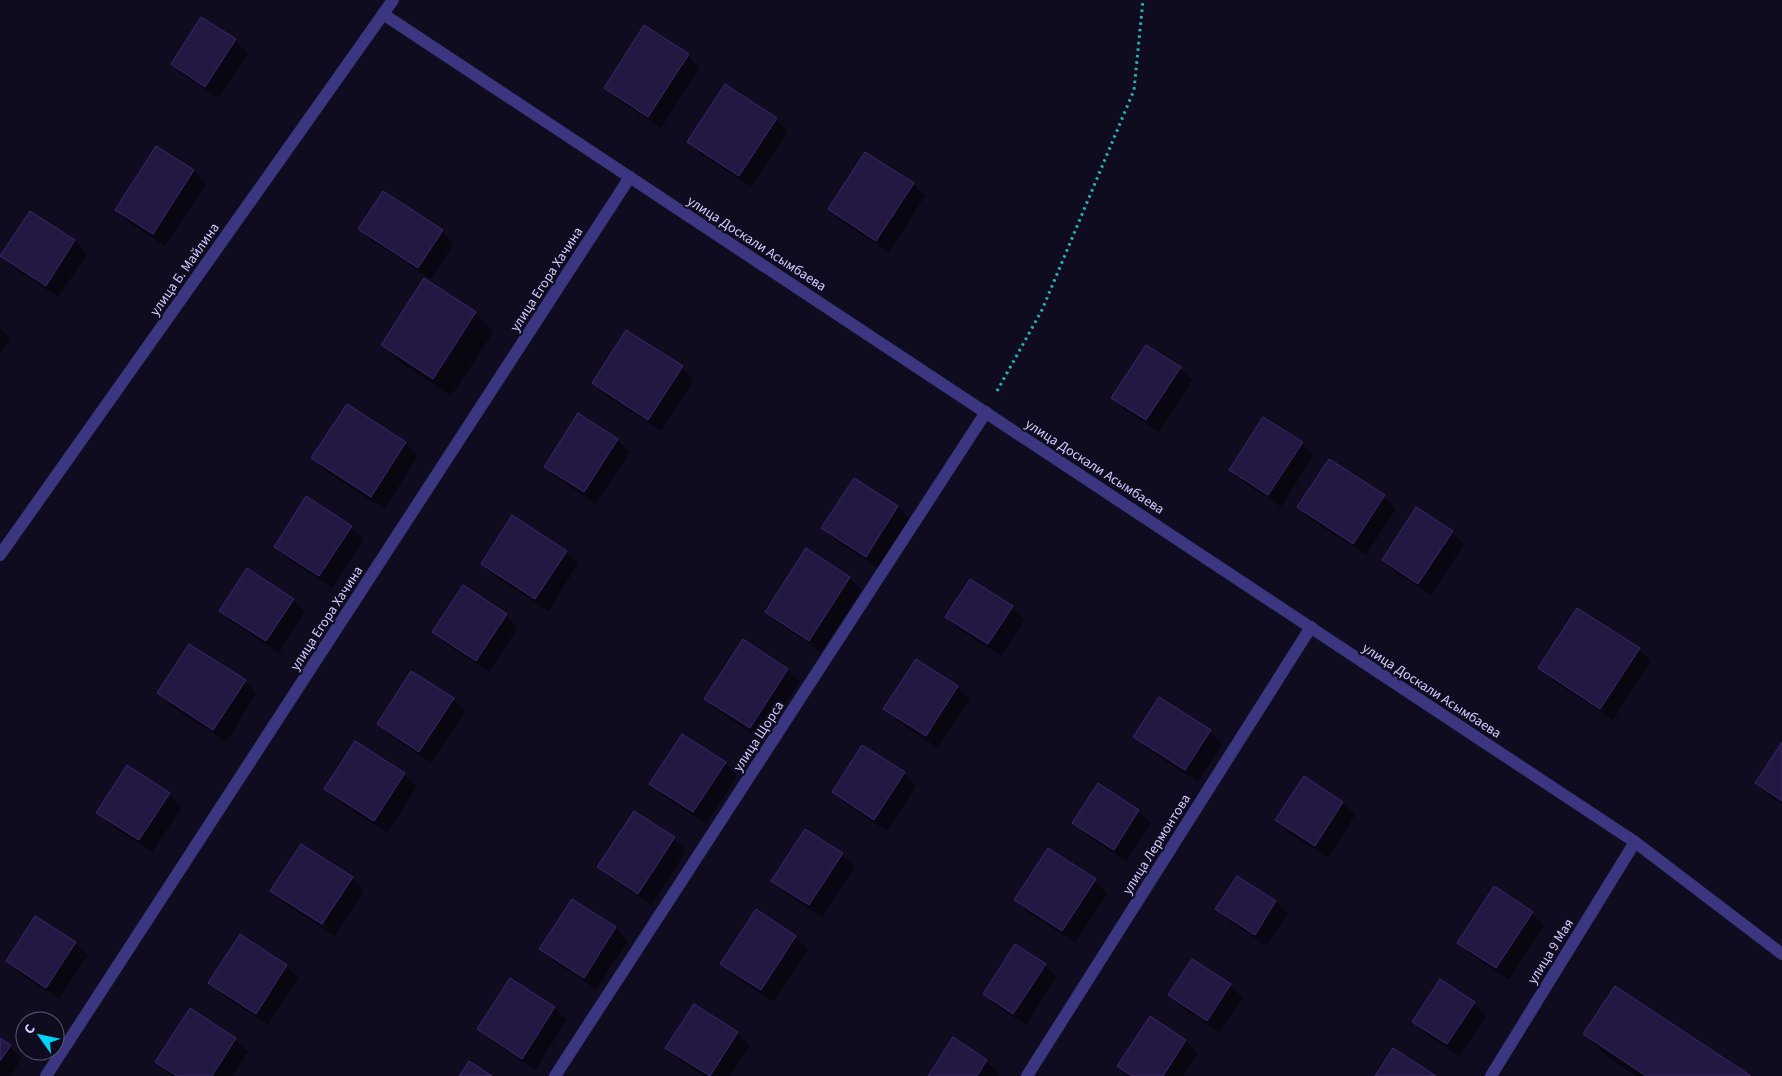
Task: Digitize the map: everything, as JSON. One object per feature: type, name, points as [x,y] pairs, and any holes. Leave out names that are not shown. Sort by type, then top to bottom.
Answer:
[{"type":"street","name":"улица Б. Майлина","points":[[0,555],[393,0]]},
{"type":"street","name":"улица Доскали Асымбаева","points":[[383,14],[1635,842],[1782,954]]},
{"type":"street","name":"улица Егора Хачина","points":[[46,1076],[630,177]]},
{"type":"street","name":"улица Щорса","points":[[555,1076],[986,412]]},
{"type":"street","name":"улица Лермонтова","points":[[1027,1076],[1310,627]]},
{"type":"street","name":"улица 9 Мая","points":[[1491,1076],[1635,842]]},
{"type":"path","points":[[986,412],[1042,310],[1134,90],[1143,0]]},
{"type":"building","points":[[201,17],[236,39],[205,87],[171,64]]},
{"type":"building","points":[[644,25],[689,54],[648,117],[604,88]]},
{"type":"building","points":[[725,84],[777,118],[739,176],[687,142]]},
{"type":"building","points":[[156,146],[194,170],[153,234],[115,210]]},
{"type":"building","points":[[865,152],[914,183],[876,241],[828,209]]},
{"type":"building","points":[[383,191],[443,230],[418,268],[358,229]]},
{"type":"building","points":[[30,211],[75,240],[46,286],[0,256]]},
{"type":"building","points":[[424,278],[476,312],[433,379],[381,345]]},
{"type":"building","points":[[626,330],[683,366],[648,420],[592,383]]},
{"type":"building","points":[[1146,345],[1181,367],[1146,420],[1111,398]]},
{"type":"building","points":[[347,404],[406,442],[371,497],[311,458]]},
{"type":"building","points":[[578,413],[618,439],[584,492],[544,467]]},
{"type":"building","points":[[1263,417],[1303,442],[1268,495],[1229,470]]},
{"type":"building","points":[[1329,459],[1385,495],[1353,544],[1297,507]]},
{"type":"building","points":[[854,478],[898,506],[866,557],[821,528]]},
{"type":"building","points":[[306,496],[352,526],[319,576],[274,547]]},
{"type":"building","points":[[1416,507],[1453,531],[1418,584],[1382,560]]},
{"type":"building","points":[[512,515],[567,551],[535,599],[481,564]]},
{"type":"building","points":[[806,548],[850,577],[809,641],[765,612]]},
{"type":"building","points":[[247,568],[294,599],[266,641],[219,611]]},
{"type":"building","points":[[970,579],[1013,606],[988,644],[945,617]]},
{"type":"building","points":[[463,585],[507,614],[476,661],[432,632]]},
{"type":"building","points":[[1577,608],[1640,648],[1600,709],[1538,668]]},
{"type":"building","points":[[743,639],[788,669],[750,728],[704,699]]},
{"type":"building","points":[[189,644],[246,680],[213,730],[157,693]]},
{"type":"building","points":[[916,659],[958,686],[926,736],[883,709]]},
{"type":"building","points":[[411,671],[454,698],[419,752],[377,724]]},
{"type":"building","points":[[1159,697],[1211,730],[1185,770],[1133,737]]},
{"type":"building","points":[[682,734],[726,762],[693,812],[649,784]]},
{"type":"building","points":[[355,741],[405,773],[374,821],[324,789]]},
{"type":"building","points":[[1782,742],[1782,801],[1755,783]]},
{"type":"building","points":[[862,745],[905,772],[874,820],[832,792]]},
{"type":"building","points":[[127,765],[170,793],[139,840],[96,813]]},
{"type":"building","points":[[1304,776],[1343,802],[1315,846],[1275,820]]},
{"type":"building","points":[[1098,783],[1139,810],[1114,850],[1072,823]]},
{"type":"building","points":[[634,811],[675,837],[638,894],[597,867]]},
{"type":"building","points":[[805,829],[843,853],[809,905],[771,881]]},
{"type":"building","points":[[301,844],[353,877],[322,924],[270,891]]},
{"type":"building","points":[[1048,848],[1096,879],[1062,931],[1014,900]]},
{"type":"building","points":[[1237,876],[1276,901],[1255,935],[1215,909]]},
{"type":"building","points":[[1494,886],[1533,912],[1496,968],[1457,943]]},
{"type":"building","points":[[572,899],[616,927],[584,978],[539,949]]},
{"type":"building","points":[[756,909],[796,936],[761,990],[720,964]]},
{"type":"building","points":[[35,916],[76,942],[46,988],[6,961]]},
{"type":"building","points":[[240,934],[287,965],[256,1014],[208,983]]},
{"type":"building","points":[[1015,944],[1046,964],[1013,1014],[983,994]]},
{"type":"building","points":[[1192,959],[1231,984],[1207,1021],[1168,995]]},
{"type":"building","points":[[510,978],[555,1007],[522,1059],[477,1029]]},
{"type":"building","points":[[1440,979],[1475,1002],[1447,1044],[1412,1022]]},
{"type":"building","points":[[1615,986],[1751,1076],[1646,1076],[1583,1034]]},
{"type":"building","points":[[694,1004],[738,1032],[710,1076],[665,1048]]},
{"type":"building","points":[[190,1008],[236,1038],[212,1076],[177,1076],[155,1062]]},
{"type":"building","points":[[1150,1016],[1186,1040],[1163,1076],[1132,1076],[1117,1066]]},
{"type":"building","points":[[953,1037],[987,1060],[977,1076],[928,1076]]},
{"type":"building","points":[[0,1038],[11,1045],[0,1061]]},
{"type":"building","points":[[1393,1048],[1436,1076],[1375,1076]]},
{"type":"building","points":[[469,1061],[492,1076],[459,1076]]}]
